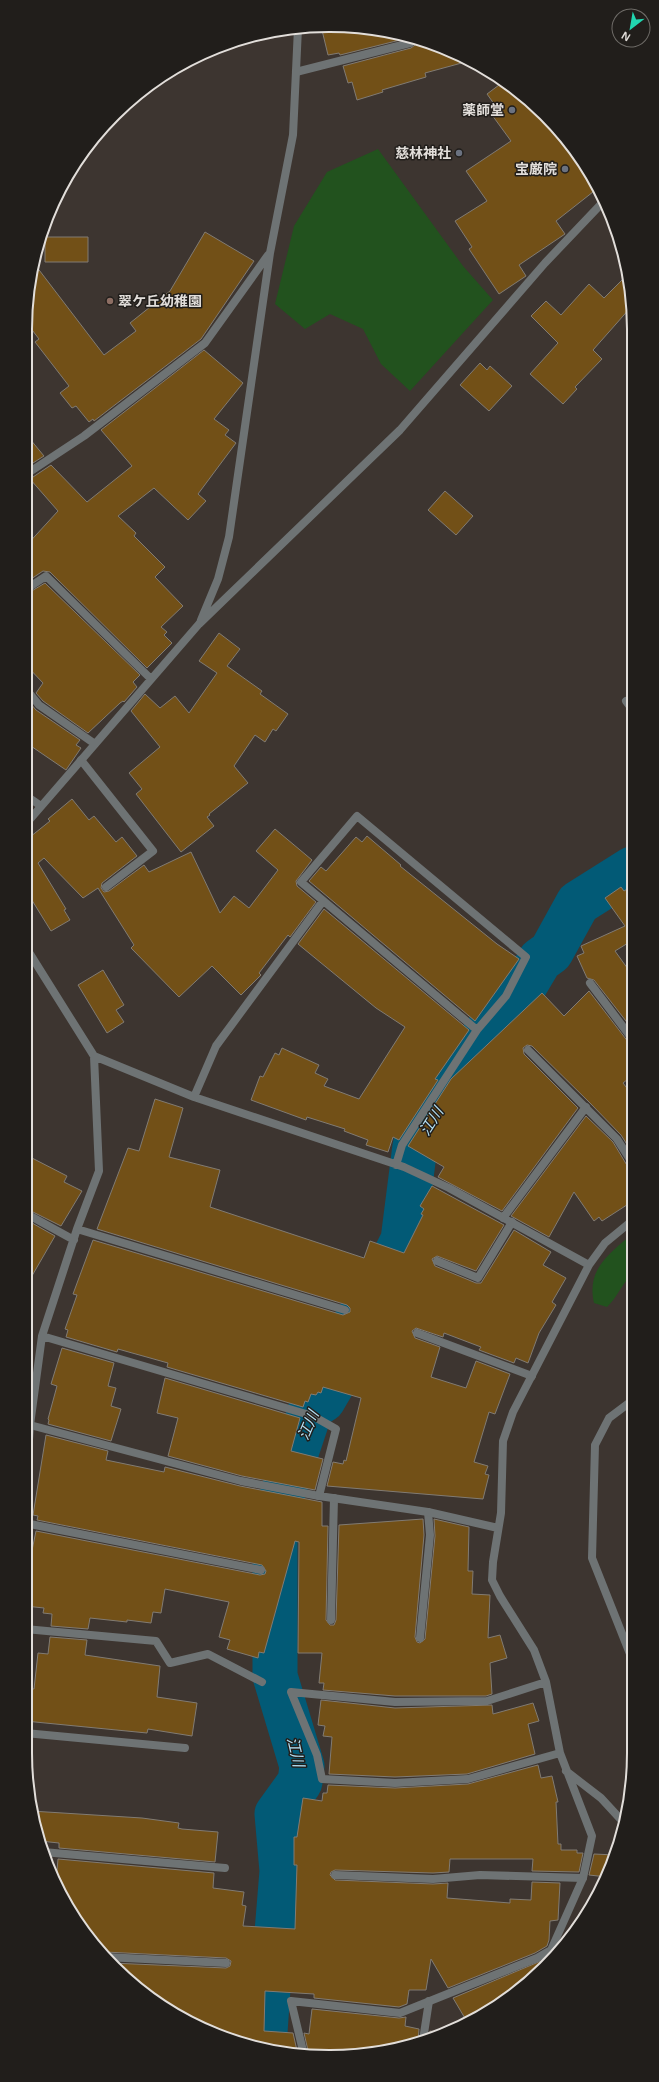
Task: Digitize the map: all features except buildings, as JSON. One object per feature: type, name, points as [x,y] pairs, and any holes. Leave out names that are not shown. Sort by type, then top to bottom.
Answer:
[{"type":"street","points":[[199,624],[218,579],[229,537],[270,253],[293,135],[298,34]]},
{"type":"street","points":[[296,72],[410,43]]},
{"type":"street","points":[[32,817],[199,624],[400,430],[545,263],[599,206]]},
{"type":"street","points":[[32,470],[84,436],[205,343],[270,253]]},
{"type":"street","points":[[32,585],[46,576],[151,679]]},
{"type":"street","points":[[32,697],[38,705],[94,744]]},
{"type":"street","points":[[81,760],[153,851],[106,887]]},
{"type":"street","points":[[32,800],[41,806]]},
{"type":"street","points":[[396,1165],[402,1145],[477,1030],[506,996],[526,957],[357,816],[300,882],[477,1030]]},
{"type":"street","points":[[194,1098],[216,1046],[323,901]]},
{"type":"street","points":[[32,957],[94,1056],[99,1171],[77,1229],[42,1336],[32,1390]]},
{"type":"street","points":[[590,983],[627,1032]]},
{"type":"street","points":[[528,1050],[617,1139],[627,1155]]},
{"type":"street","points":[[94,1056],[194,1098],[404,1167],[449,1188],[589,1265]]},
{"type":"street","points":[[503,1218],[586,1107]]},
{"type":"street","points":[[32,1216],[74,1240]]},
{"type":"street","points":[[438,1261],[478,1278],[512,1222]]},
{"type":"street","points":[[556,1946],[583,1878],[592,1836],[560,1753],[546,1682],[534,1650],[500,1596],[492,1580],[501,1513],[503,1441],[513,1412],[589,1265],[605,1242],[627,1225]]},
{"type":"street","points":[[77,1229],[345,1310]]},
{"type":"street","points":[[417,1333],[532,1376]]},
{"type":"street","points":[[42,1336],[313,1416],[336,1429],[319,1496]]},
{"type":"street","points":[[627,1404],[609,1418],[595,1445],[592,1558],[627,1646]]},
{"type":"street","points":[[32,1426],[241,1481],[319,1496],[428,1512],[498,1528]]},
{"type":"street","points":[[331,1620],[334,1498]]},
{"type":"street","points":[[420,1638],[430,1535],[428,1512]]},
{"type":"street","points":[[32,1524],[261,1570]]},
{"type":"street","points":[[32,1630],[156,1641],[170,1664],[208,1654],[262,1682]]},
{"type":"street","points":[[546,1682],[487,1701],[395,1702],[290,1692],[317,1755],[322,1779],[395,1784],[468,1779],[560,1753]]},
{"type":"street","points":[[32,1735],[185,1748]]},
{"type":"street","points":[[566,1770],[601,1798],[619,1818]]},
{"type":"street","points":[[50,1853],[225,1868]]},
{"type":"street","points":[[335,1875],[433,1878],[480,1875],[583,1878]]},
{"type":"street","points":[[302,2048],[291,2001],[400,2014],[430,2000],[548,1955]]},
{"type":"street","points":[[114,1958],[226,1964]]},
{"type":"street","points":[[424,2034],[430,2000]]},
{"type":"green space","points":[[378,149],[463,266],[493,300],[410,391],[381,364],[363,329],[330,314],[305,329],[275,304],[294,226],[327,172]]},
{"type":"green space","points":[[627,1239],[627,1280],[607,1307],[594,1303],[593,1285],[597,1271],[606,1258]]},
{"type":"waterway","name":"江川","points":[[264,2043],[268,1989],[275,1957],[282,1871],[277,1814],[300,1782],[302,1766],[275,1676],[275,1529],[282,1495],[311,1408],[323,1400],[340,1371],[348,1334],[384,1278],[403,1240],[415,1146],[484,1035],[518,997],[540,960],[551,952],[578,903],[627,872]]},
{"type":"place","name":"薬師堂","points":[[512,110]]},
{"type":"place","name":"慈林神社","points":[[459,153]]},
{"type":"place","name":"宝厳院","points":[[565,169]]},
{"type":"place","name":"翠ケ丘幼稚園","points":[[110,301]]}]
